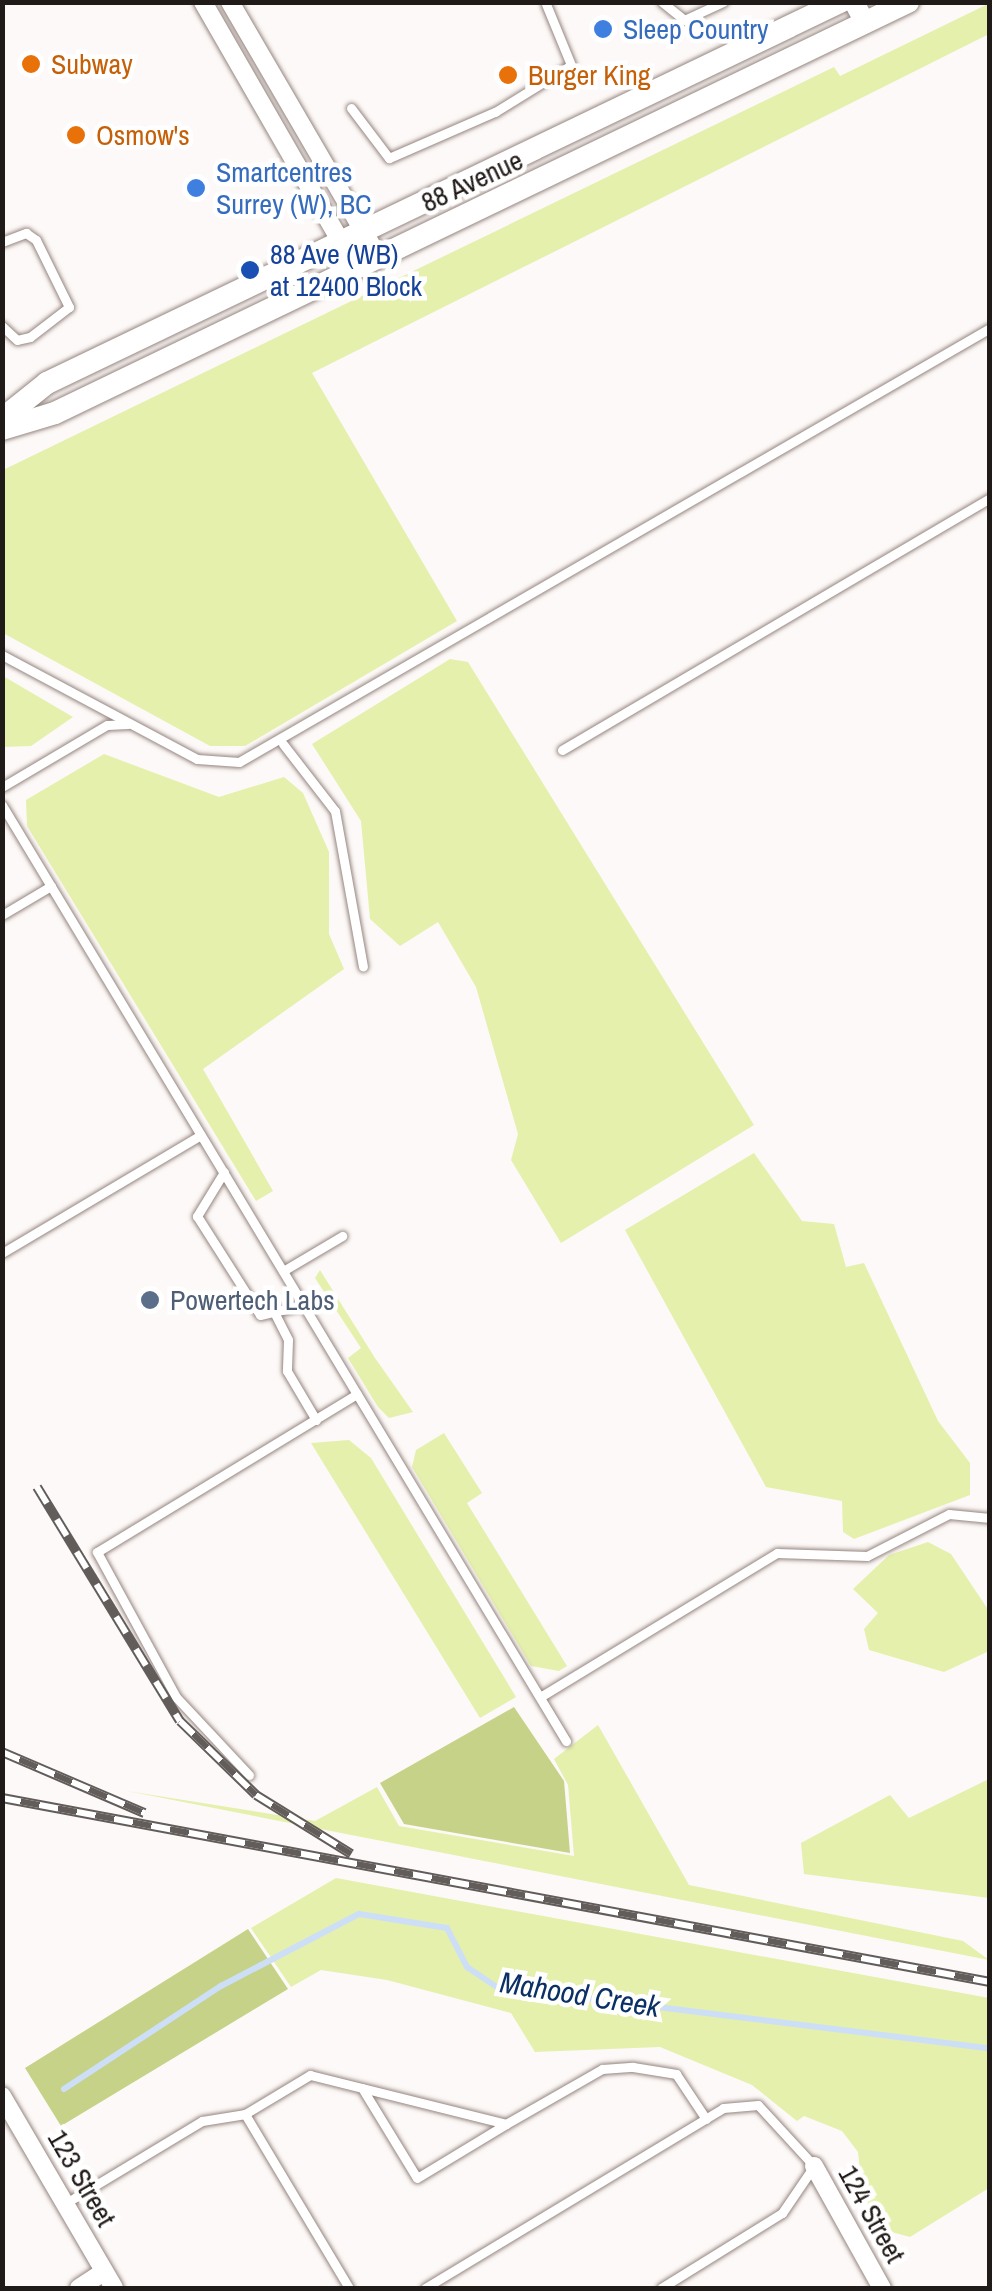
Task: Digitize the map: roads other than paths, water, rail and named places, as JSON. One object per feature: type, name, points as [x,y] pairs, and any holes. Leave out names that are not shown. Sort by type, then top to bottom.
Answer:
[{"type":"main road","name":"88 Avenue","points":[[2,419],[48,383],[840,2]]},
{"type":"main road","name":"88 Avenue","points":[[2,429],[55,413],[379,258],[860,13],[908,2]]},
{"type":"street","points":[[203,2],[356,268]]},
{"type":"street","points":[[230,2],[379,258]]},
{"type":"street","name":"123 Street","points":[[2,2096],[110,2280]]},
{"type":"street","name":"124 Street","points":[[814,2166],[882,2288]]},
{"type":"street","points":[[79,2288],[110,2280]]},
{"type":"lane","points":[[662,2],[684,20],[723,2]]},
{"type":"lane","points":[[351,108],[389,158],[495,112],[571,65],[546,4]]},
{"type":"lane","points":[[2,242],[26,233],[36,240],[69,308],[30,337],[16,340],[2,326]]},
{"type":"lane","points":[[2,655],[198,759],[239,762],[283,744],[677,501],[990,328]]},
{"type":"lane","points":[[562,750],[990,498]]},
{"type":"lane","points":[[2,787],[107,725],[132,724]]},
{"type":"lane","points":[[283,744],[322,786],[342,830],[364,968]]},
{"type":"lane","points":[[2,806],[566,1741]]},
{"type":"lane","points":[[2,915],[51,886]]},
{"type":"lane","points":[[2,1253],[201,1135]]},
{"type":"lane","points":[[224,1172],[198,1216],[260,1315],[303,1305]]},
{"type":"lane","points":[[283,1271],[342,1236]]},
{"type":"lane","points":[[274,1312],[288,1340],[288,1371],[316,1420]]},
{"type":"lane","points":[[248,1775],[176,1697],[97,1552],[357,1394]]},
{"type":"lane","points":[[540,1697],[777,1552],[867,1556],[949,1514],[990,1518]]},
{"type":"lane","points":[[362,2088],[417,2178],[602,2069],[632,2067],[676,2074],[706,2119]]},
{"type":"lane","points":[[65,2204],[202,2121],[245,2114],[310,2075],[506,2124]]},
{"type":"lane","points":[[425,2288],[733,2104],[758,2105],[814,2166],[782,2214],[661,2288]]},
{"type":"lane","points":[[245,2114],[348,2288]]},
{"type":"waterway","name":"Mahood Creek","points":[[64,2089],[221,1986],[359,1914],[447,1928],[467,1967],[497,1987],[990,2048]]},
{"type":"railway","points":[[37,1487],[180,1721],[256,1795],[351,1854]]},
{"type":"railway","points":[[2,1752],[144,1813]]},
{"type":"railway","points":[[2,1798],[990,1982]]},
{"type":"place","name":"Sleep Country","points":[[603,29]]},
{"type":"place","name":"Subway","points":[[31,64]]},
{"type":"place","name":"Burger King","points":[[508,75]]},
{"type":"place","name":"Osmow's","points":[[76,135]]},
{"type":"place","name":"Smartcentres Surrey (W), BC","points":[[196,188]]},
{"type":"place","name":"88 Ave (WB) at 12400 Block","points":[[250,270]]},
{"type":"place","name":"Powertech Labs","points":[[150,1300]]}]
